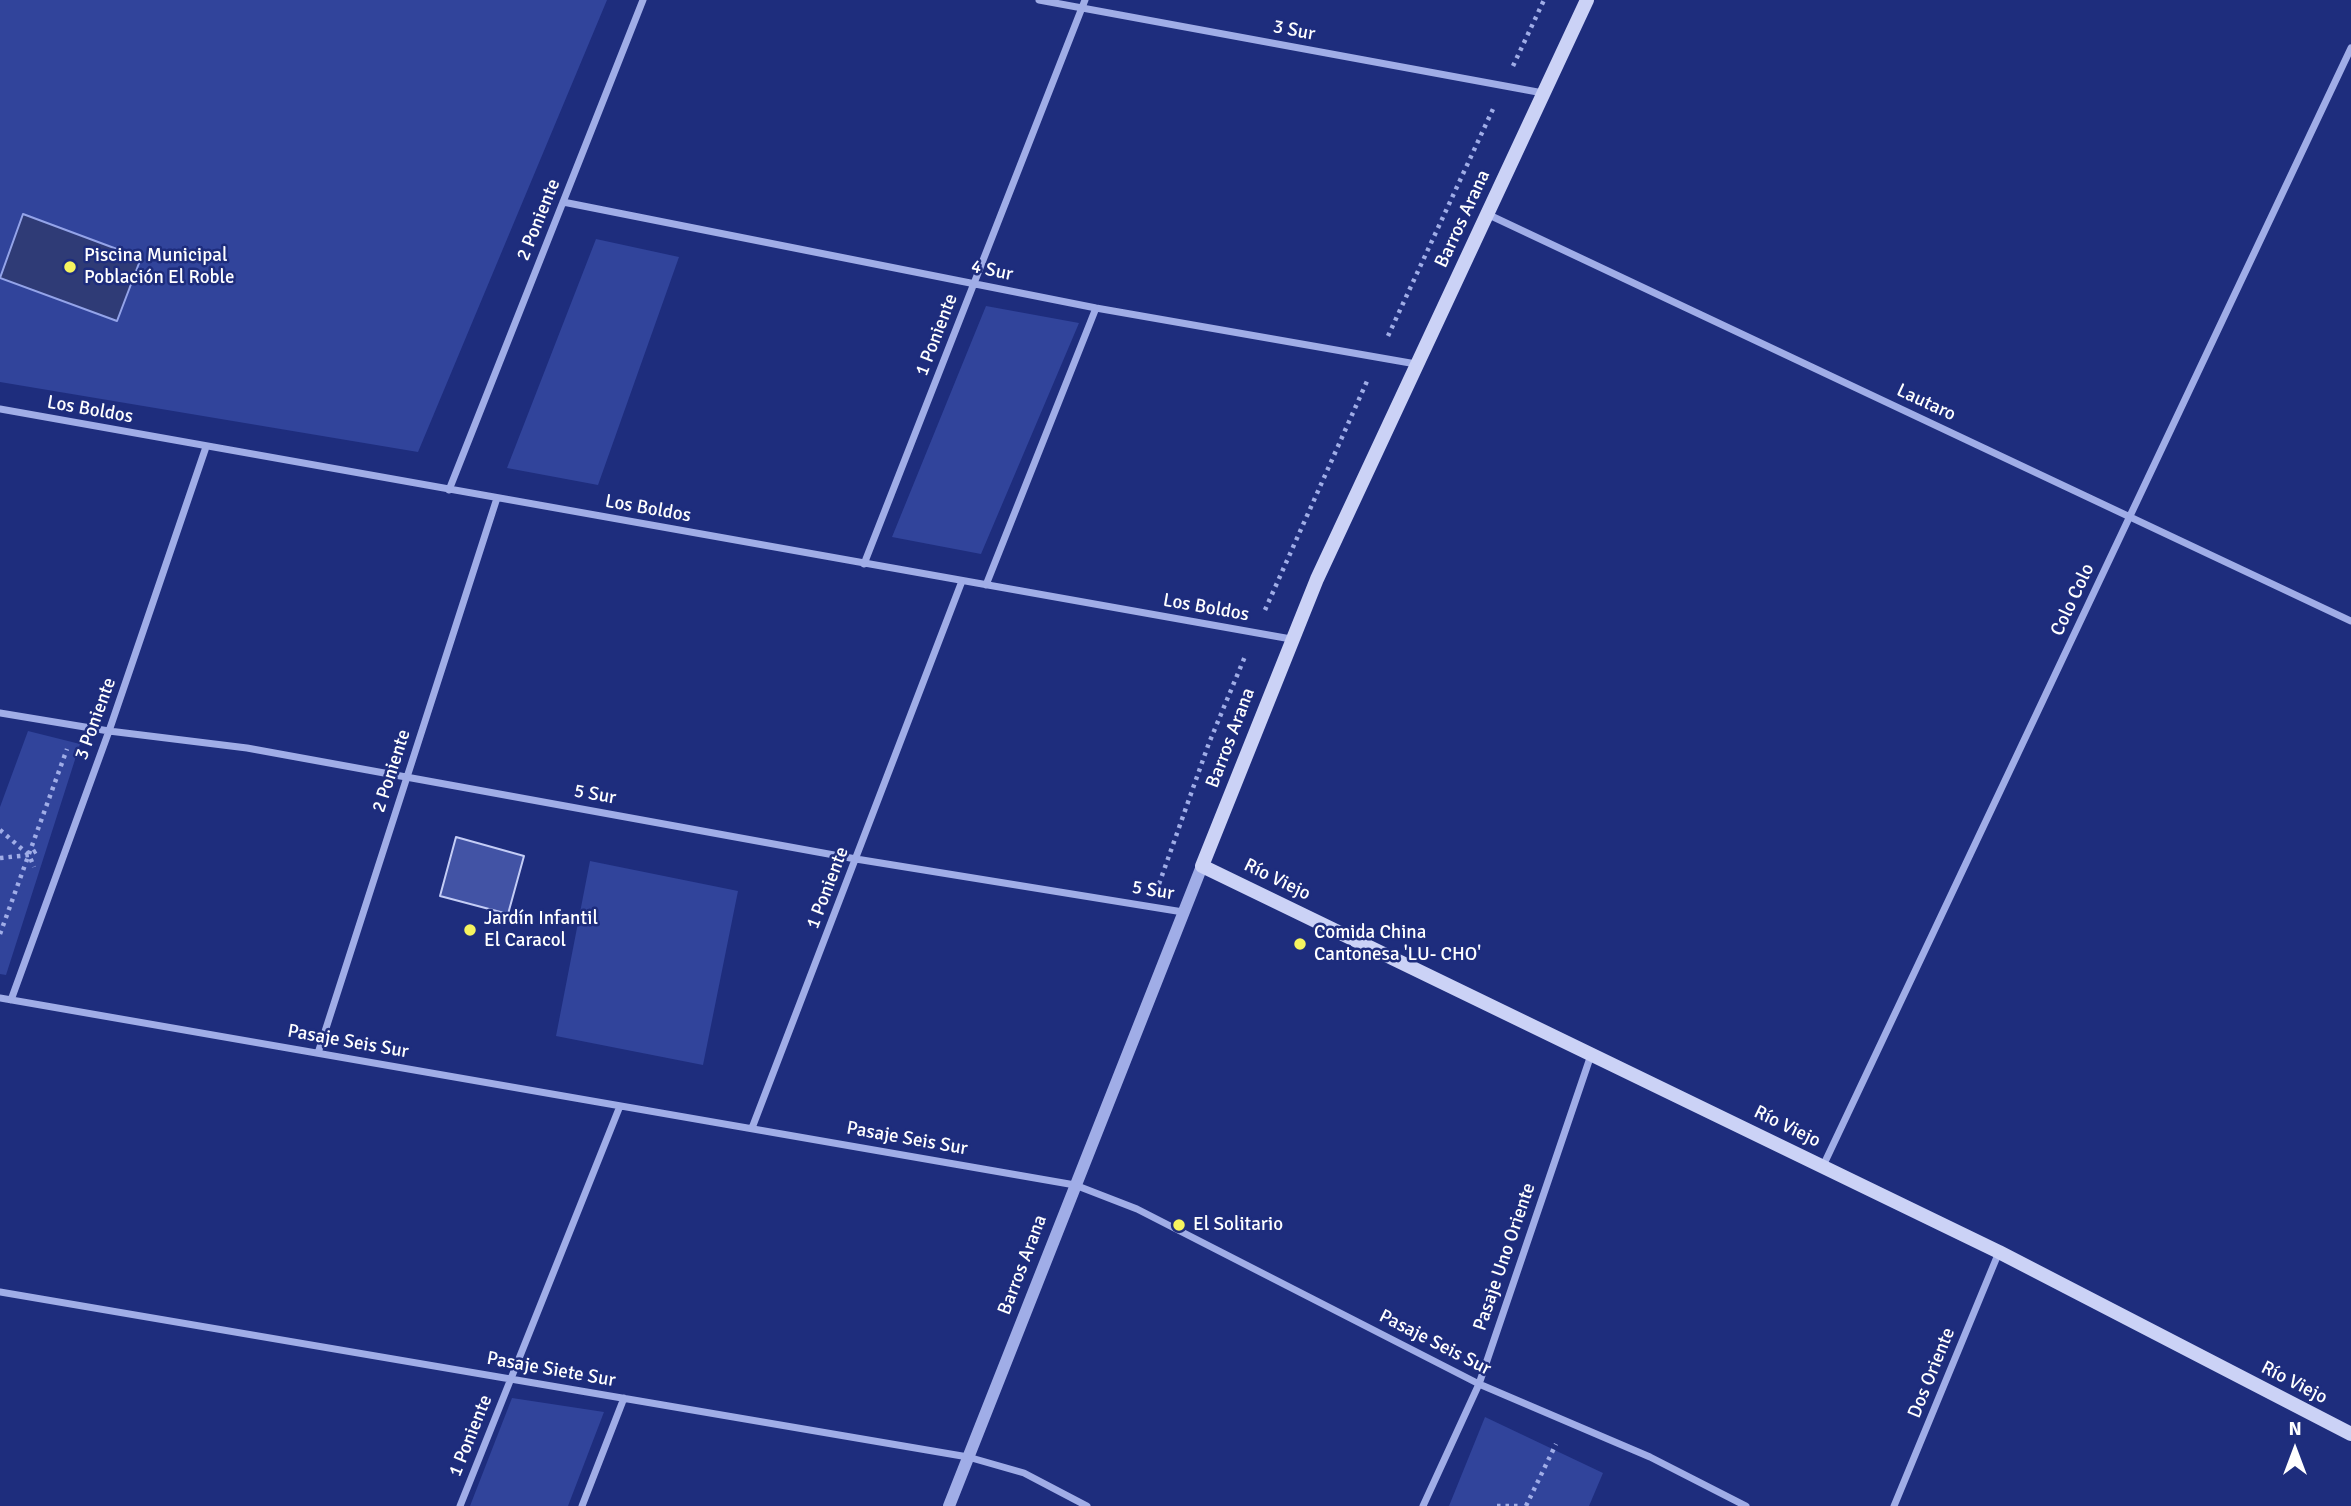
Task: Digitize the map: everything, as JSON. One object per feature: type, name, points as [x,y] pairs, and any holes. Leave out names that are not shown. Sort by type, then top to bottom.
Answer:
[{"type":"main road","name":"Barros Arana","points":[[1202,866],[1291,639],[1416,364],[1587,0]]},
{"type":"main road","name":"Río Viejo","points":[[1202,866],[1999,1252],[2351,1434]]},
{"type":"street","name":"2 Poniente","points":[[449,490],[643,0]]},
{"type":"street","name":"3 Sur","points":[[1038,0],[1083,4],[1543,93]]},
{"type":"street","name":"1 Poniente","points":[[864,564],[1083,4]]},
{"type":"street","name":"Colo Colo","points":[[1823,1166],[2351,48]]},
{"type":"street","name":"4 Sur","points":[[563,202],[1096,308],[1416,364]]},
{"type":"street","name":"Lautaro","points":[[1486,214],[2351,621]]},
{"type":"street","points":[[986,585],[1096,308]]},
{"type":"street","name":"Los Boldos","points":[[0,409],[1291,639]]},
{"type":"street","name":"3 Poniente","points":[[11,1000],[109,731],[206,447]]},
{"type":"street","name":"2 Poniente","points":[[318,1053],[497,498]]},
{"type":"street","name":"1 Poniente","points":[[751,1128],[962,581]]},
{"type":"street","name":"5 Sur","points":[[0,713],[109,731],[247,748],[856,859],[1183,912]]},
{"type":"street","name":"Barros Arana","points":[[949,1506],[1202,866]]},
{"type":"street","name":"Pasaje Seis Sur","points":[[0,998],[1076,1185],[1137,1209],[1479,1384],[1663,1463],[1746,1506]]},
{"type":"street","name":"Pasaje Uno Oriente","points":[[1423,1506],[1479,1384],[1591,1054]]},
{"type":"street","name":"1 Poniente","points":[[460,1506],[620,1106]]},
{"type":"street","name":"Dos Oriente","points":[[1894,1506],[1999,1252]]},
{"type":"street","name":"Pasaje Siete Sur","points":[[0,1292],[968,1457],[1024,1474],[1087,1506]]},
{"type":"street","points":[[582,1506],[624,1398]]},
{"type":"path","points":[[1151,907],[1209,743],[1299,529],[1544,0]]},
{"type":"path","points":[[0,934],[75,725]]},
{"type":"path","points":[[0,858],[29,855],[72,829]]},
{"type":"path","points":[[0,830],[29,855],[46,900]]},
{"type":"path","points":[[1527,1506],[1567,1423]]},
{"type":"path","points":[[1497,1506],[1520,1506]]},
{"type":"shaded area","points":[[0,0],[607,0],[418,452],[0,382]]},
{"type":"shaded area","name":"Piscina Municipal Población El Roble","points":[[23,214],[141,258],[117,321],[0,278]]},
{"type":"shaded area","points":[[596,239],[679,257],[598,485],[507,468]]},
{"type":"shaded area","points":[[986,306],[1079,323],[981,554],[892,537]]},
{"type":"shaded area","points":[[28,731],[80,744],[6,975],[0,974],[0,807]]},
{"type":"shaded area","points":[[590,861],[738,891],[703,1065],[556,1036]]},
{"type":"shaded area","points":[[512,1398],[604,1412],[568,1506],[470,1506]]},
{"type":"shaded area","points":[[1485,1417],[1603,1473],[1589,1506],[1449,1506]]},
{"type":"building","points":[[456,837],[524,856],[508,914],[440,896]]},
{"type":"place","name":"Piscina Municipal Población El Roble","points":[[70,267]]},
{"type":"place","name":"Jardín Infantil El Caracol","points":[[470,930]]},
{"type":"place","name":"Comida China Cantonesa 'LU- CHO'","points":[[1300,944]]},
{"type":"place","name":"El Solitario","points":[[1179,1225]]}]
